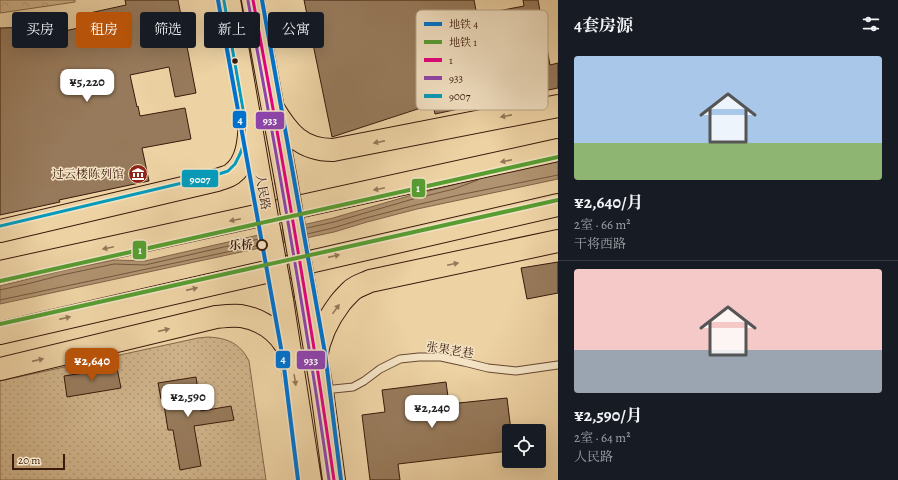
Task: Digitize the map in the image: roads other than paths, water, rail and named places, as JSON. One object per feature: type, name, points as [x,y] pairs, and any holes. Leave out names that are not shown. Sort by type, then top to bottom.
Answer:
[{"type":"main road","name":"人民路","points":[[229,0],[282,300],[310,480]]},
{"type":"main road","name":"人民路","points":[[253,0],[322,390],[334,480]]},
{"type":"main road","points":[[548,108],[558,106]]},
{"type":"main road","points":[[273,108],[283,124],[295,138],[312,147],[333,150],[538,110]]},
{"type":"main road","points":[[0,231],[217,180],[231,175],[239,167],[245,156],[248,147],[250,122]]},
{"type":"main road","points":[[0,272],[558,150]]},
{"type":"main road","points":[[0,333],[558,205]]},
{"type":"main road","points":[[316,358],[320,338],[330,318],[346,296],[357,287],[370,281],[558,241]]},
{"type":"main road","points":[[0,369],[216,317],[230,316],[241,316],[254,319],[273,330],[283,340],[291,358]]},
{"type":"lane","name":"张果老巷","points":[[322,390],[353,387],[380,369],[400,359],[419,357],[441,358],[488,368],[516,371],[558,365]]},
{"type":"water","points":[[558,157],[558,179],[417,209],[334,232],[0,304],[0,286],[114,260],[145,261],[333,218],[412,195],[453,185],[478,175]]},
{"type":"metro line","name":"4","points":[[218,0],[283,359],[298,480]]},
{"type":"metro line","name":"4","points":[[262,0],[325,353],[341,480]]},
{"type":"metro line","name":"1","points":[[0,281],[558,157]]},
{"type":"metro line","name":"1","points":[[0,324],[558,200]]},
{"type":"place","name":"过云楼陈列馆","points":[[138,174]]},
{"type":"place","name":"乐桥","points":[[262,245]]}]
